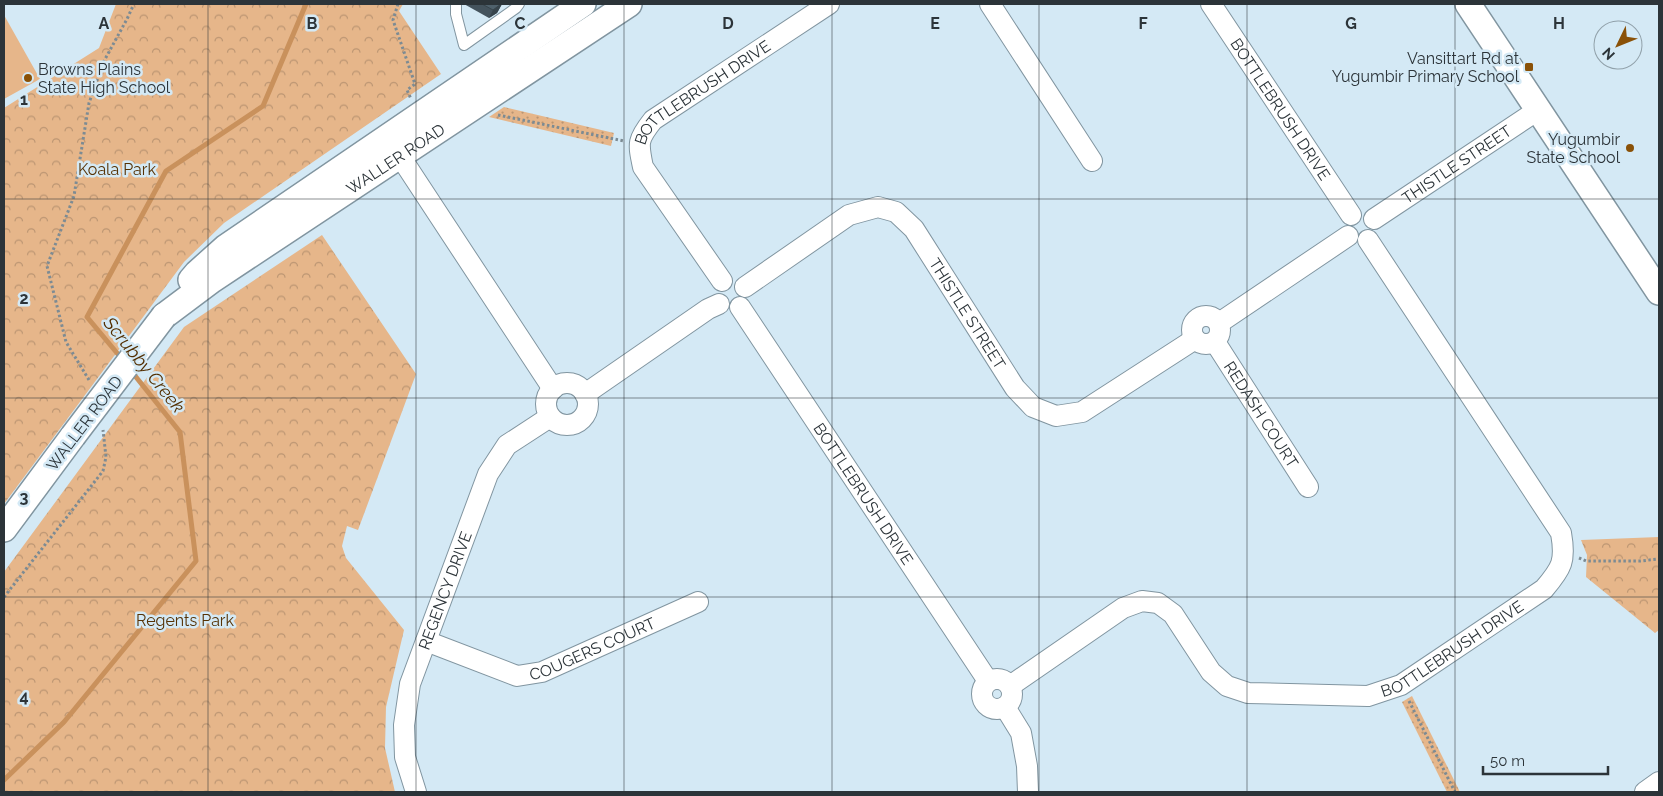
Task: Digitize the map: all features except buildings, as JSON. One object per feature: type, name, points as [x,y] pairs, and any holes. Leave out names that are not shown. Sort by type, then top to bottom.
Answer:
[{"type":"street","name":"WALLER ROAD","points":[[4,530],[197,273],[226,247],[586,32],[629,4]]},
{"type":"street","name":"BOTTLEBRUSH DRIVE","points":[[722,281],[643,167],[639,145],[642,134],[653,120],[829,4]]},
{"type":"street","points":[[990,4],[1092,161]]},
{"type":"street","name":"BOTTLEBRUSH DRIVE","points":[[1211,4],[1351,215]]},
{"type":"street","points":[[1468,4],[1659,292]]},
{"type":"street","name":"WALLER ROAD","points":[[394,146],[578,8]]},
{"type":"street","points":[[578,8],[586,32]]},
{"type":"street","name":"THISTLE STREET","points":[[1374,219],[1538,110]]},
{"type":"street","points":[[394,146],[553,389]]},
{"type":"street","name":"THISTLE STREET","points":[[745,287],[850,215],[878,207],[896,212],[914,229],[1015,388],[1033,407],[1056,416],[1082,412],[1210,335],[1348,236]]},
{"type":"street","points":[[1361,212],[1370,215],[1374,219],[1376,228],[1372,237],[1360,242],[1348,236],[1345,227],[1351,215],[1361,212]]},
{"type":"street","points":[[1368,240],[1561,533],[1565,552]]},
{"type":"street","points":[[735,279],[745,287],[746,298],[740,307],[728,310],[719,304],[715,292],[722,281],[735,279]]},
{"type":"street","points":[[584,394],[708,309],[719,304]]},
{"type":"street","name":"BOTTLEBRUSH DRIVE","points":[[740,307],[988,681]]},
{"type":"street","name":"REDASH COURT","points":[[1210,335],[1308,487]]},
{"type":"street","points":[[561,384],[570,384],[578,387],[584,394],[587,401],[587,409],[584,416],[578,422],[571,425],[563,425],[556,422],[550,416],[546,402],[548,395],[553,389],[561,384]]},
{"type":"street","name":"REGENCY DRIVE","points":[[416,792],[405,757],[404,725],[410,684],[488,474],[507,445],[550,416]]},
{"type":"street","name":"BOTTLEBRUSH DRIVE","points":[[1010,686],[1123,608],[1142,601],[1158,604],[1173,614],[1211,672],[1227,686],[1248,693],[1368,696],[1400,685],[1544,589],[1558,572],[1565,552]]},
{"type":"street","name":"COUGERS COURT","points":[[426,641],[517,676],[542,672],[698,602]]},
{"type":"street","points":[[997,678],[1002,679],[1010,686],[1011,700],[1005,707],[995,709],[985,704],[981,695],[984,685],[988,681],[997,678]]},
{"type":"street","points":[[1005,707],[1021,733],[1027,766],[1028,792]]},
{"type":"street","points":[[1644,792],[1659,782]]},
{"type":"lane","points":[[456,4],[456,14],[464,45],[516,8],[518,4]]},
{"type":"path","points":[[92,388],[89,379],[66,342],[47,266],[74,196],[89,104],[104,61],[134,4]]},
{"type":"path","points":[[398,4],[393,20],[415,84],[407,90],[412,99]]},
{"type":"path","points":[[497,115],[639,145]]},
{"type":"path","points":[[4,597],[103,472],[106,457],[102,425]]},
{"type":"path","points":[[1565,552],[1586,561],[1640,562],[1659,559]]},
{"type":"path","points":[[1400,685],[1455,792]]},
{"type":"green space","name":"Koala Park","points":[[116,4],[403,4],[399,11],[441,74],[224,223],[184,262],[4,504],[4,108],[99,48]]},
{"type":"green space","points":[[4,15],[40,79],[4,99]]},
{"type":"green space","points":[[504,107],[614,133],[611,146],[489,117]]},
{"type":"green space","name":"Regents Park","points":[[322,235],[416,374],[358,530],[347,526],[342,546],[346,558],[404,630],[386,707],[385,748],[395,792],[4,792],[4,572],[184,327]]},
{"type":"green space","points":[[1659,537],[1659,630],[1655,633],[1586,577],[1587,555],[1581,540]]},
{"type":"green space","points":[[1412,696],[1460,792],[1447,792],[1402,702]]},
{"type":"waterway","name":"Scrubby Creek","points":[[122,359],[87,317],[166,171],[263,106],[306,4]]},
{"type":"waterway","name":"Scrubby Creek","points":[[4,780],[64,722],[196,561],[180,432],[132,372]]},
{"type":"place","name":"Vansittart Rd at Yugumbir Primary School","points":[[1529,67]]},
{"type":"place","name":"Browns Plains State High School","points":[[28,78]]},
{"type":"place","name":"Yugumbir State School","points":[[1630,148]]}]
